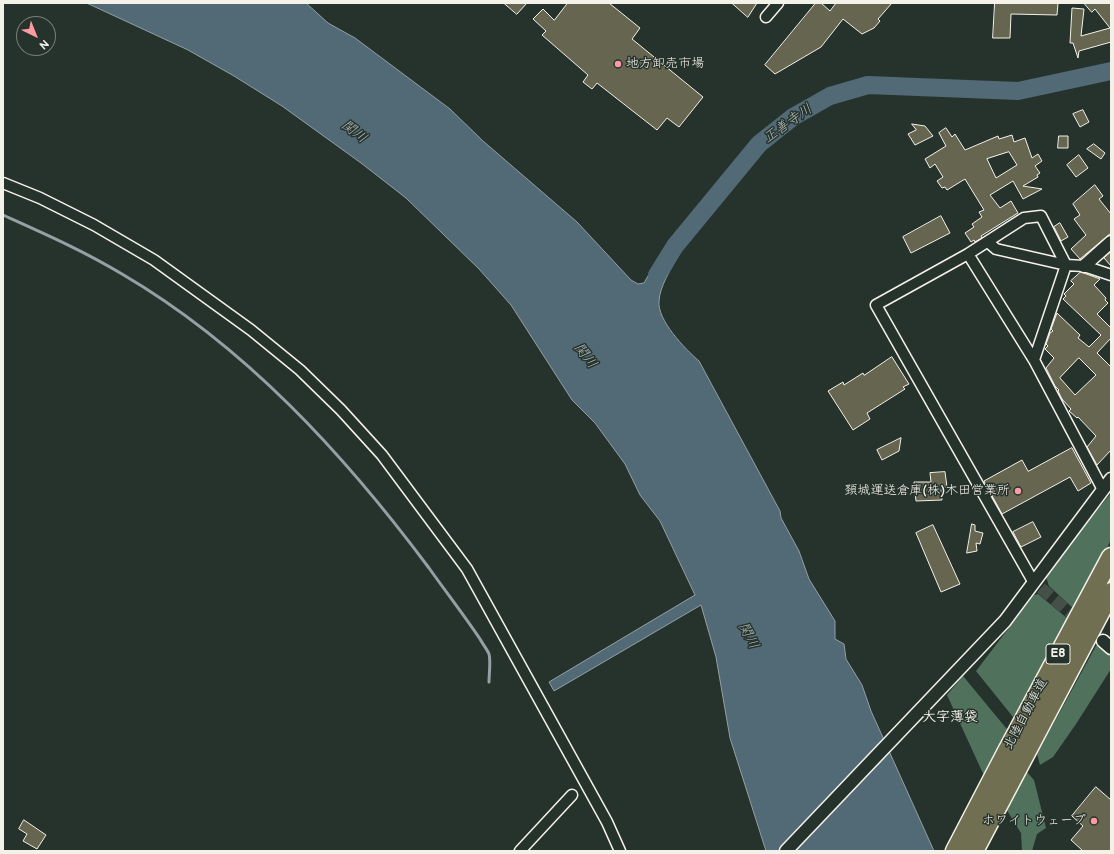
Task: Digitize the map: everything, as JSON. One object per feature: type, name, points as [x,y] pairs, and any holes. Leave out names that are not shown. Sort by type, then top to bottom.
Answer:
[{"type":"highway","name":"北陸自動車道","points":[[956,851],[1006,753],[1111,557]]},
{"type":"highway","name":"北陸自動車道","points":[[974,851],[1013,774],[1111,592]]},
{"type":"street","points":[[766,17],[778,3]]},
{"type":"street","points":[[3,183],[40,198],[94,225],[154,260],[251,330],[300,370],[341,410],[382,455],[467,569],[607,822],[620,851]]},
{"type":"street","points":[[1034,360],[1066,265],[1041,216],[1024,218],[968,254],[876,305],[1037,585]]},
{"type":"street","points":[[988,242],[996,249],[1066,265],[1084,266],[1111,275]]},
{"type":"street","points":[[1084,266],[1111,242]]},
{"type":"street","points":[[968,254],[1034,360],[1103,490]]},
{"type":"street","points":[[786,851],[1005,622],[1037,585],[1111,479]]},
{"type":"street","points":[[520,851],[572,795]]},
{"type":"green space","points":[[1111,493],[1111,540],[1075,610],[1049,586],[1046,577],[1059,557]]},
{"type":"green space","points":[[1038,594],[1068,619],[1041,673],[1013,717],[976,671],[1034,595]]},
{"type":"green space","points":[[1097,644],[1111,656],[1111,669],[1053,757],[1040,765],[1037,754]]},
{"type":"green space","points":[[963,676],[1011,734],[986,780],[947,695]]},
{"type":"green space","points":[[1024,769],[1034,780],[1046,828],[1037,834],[1032,851],[1022,851],[1021,833],[1003,804]]},
{"type":"water","name":"関川","points":[[87,3],[306,3],[328,23],[355,38],[450,109],[483,141],[577,222],[631,280],[638,284],[644,283],[663,250],[677,258],[661,290],[659,301],[662,317],[673,334],[699,361],[780,511],[781,518],[799,551],[809,579],[835,621],[835,639],[844,644],[846,659],[862,685],[871,711],[934,851],[766,851],[730,738],[716,657],[701,605],[554,691],[549,682],[695,595],[660,521],[640,495],[625,464],[595,423],[572,400],[511,305],[479,269],[406,198],[361,163],[282,106],[234,76],[188,50]]},
{"type":"building","points":[[504,3],[527,3],[517,14]]},
{"type":"building","name":"地方卸売市場","points":[[568,3],[609,3],[640,28],[632,39],[703,97],[679,127],[667,118],[657,130],[597,83],[592,89],[583,82],[588,75],[542,35],[546,31],[533,19],[543,9],[554,20]]},
{"type":"building","points":[[732,3],[757,3],[748,17]]},
{"type":"building","points":[[816,3],[821,3],[830,11],[836,3],[892,3],[878,19],[880,21],[874,28],[862,34],[843,19],[821,47],[775,74],[765,65]]},
{"type":"building","points":[[995,3],[1058,3],[1057,15],[1011,14],[1010,38],[993,38]]},
{"type":"building","points":[[1084,3],[1111,3],[1111,42],[1079,51],[1078,58],[1073,43],[1070,43],[1072,8],[1084,9],[1081,36],[1110,28],[1095,9],[1092,12]]},
{"type":"building","points":[[1083,110],[1089,122],[1080,127],[1073,114]]},
{"type":"building","points":[[912,124],[925,126],[933,136],[915,145],[908,134],[916,130]]},
{"type":"building","points":[[946,128],[952,137],[955,134],[965,150],[998,136],[999,139],[1012,135],[1014,142],[1025,138],[1032,158],[1038,154],[1042,161],[1035,166],[1040,173],[1037,175],[1038,177],[1023,186],[1042,189],[1023,199],[1013,181],[990,195],[1000,208],[1011,201],[1018,213],[981,236],[982,238],[975,242],[974,240],[971,242],[965,233],[974,227],[972,224],[982,217],[979,212],[984,210],[965,179],[947,190],[945,187],[942,188],[937,181],[943,177],[935,164],[930,168],[925,159],[946,146],[939,133]],"holes":[[[1009,152],[1017,165],[996,178],[987,159]]]},
{"type":"building","points":[[1059,136],[1068,136],[1068,148],[1058,148]]},
{"type":"building","points":[[1094,144],[1105,153],[1101,159],[1087,149]]},
{"type":"building","points":[[1079,155],[1088,168],[1076,177],[1067,165]]},
{"type":"building","points":[[1095,185],[1103,196],[1099,199],[1111,214],[1111,233],[1080,259],[1071,249],[1086,235],[1074,219],[1080,215],[1073,204]]},
{"type":"building","points":[[941,216],[950,233],[911,253],[903,237]]},
{"type":"building","points":[[1060,223],[1068,237],[1061,241],[1054,227]]},
{"type":"building","points":[[1111,252],[1111,266],[1104,258]]},
{"type":"building","points":[[1081,272],[1100,279],[1094,285],[1106,298],[1105,300],[1108,303],[1097,314],[1111,328],[1111,338],[1097,353],[1111,367],[1111,450],[1097,465],[1087,447],[1096,436],[1078,417],[1077,418],[1069,411],[1071,409],[1062,399],[1058,391],[1059,390],[1055,386],[1046,368],[1054,358],[1045,349],[1048,346],[1046,344],[1050,333],[1053,331],[1051,329],[1057,313],[1080,335],[1078,338],[1089,347],[1101,335],[1063,299],[1066,296],[1064,294],[1074,284],[1071,281]],"holes":[[[1079,358],[1096,375],[1075,395],[1060,378]]]},
{"type":"building","points":[[892,357],[909,384],[903,387],[905,389],[867,413],[870,419],[853,430],[828,391],[843,382],[844,385],[863,373],[864,375]]},
{"type":"building","points":[[901,438],[899,451],[882,460],[877,450]]},
{"type":"building","points":[[1072,448],[1091,483],[1078,491],[1070,477],[1002,514],[984,481],[1022,460],[1028,471]]},
{"type":"building","points":[[945,472],[947,487],[941,488],[942,500],[916,501],[914,482],[931,482],[930,473]]},
{"type":"building","points":[[1033,522],[1041,537],[1021,547],[1013,532]]},
{"type":"building","points":[[972,524],[975,525],[975,531],[983,533],[980,544],[976,543],[977,551],[967,553]]},
{"type":"building","points":[[933,525],[960,584],[941,592],[916,533]]},
{"type":"building","name":"ホワイトウェーブ","points":[[1096,787],[1111,800],[1111,851],[1083,851],[1071,840],[1083,826],[1072,816]]},
{"type":"building","points":[[24,820],[46,835],[37,849],[23,841],[27,834],[19,829]]},
{"type":"waterway","name":"正善寺川","points":[[657,275],[675,246],[759,144],[793,117],[830,96],[868,85],[1018,91],[1111,71]]},
{"type":"waterway","points":[[3,215],[93,258],[122,274],[167,303],[210,334],[290,405],[362,484],[429,568],[461,612],[489,654],[489,682]]},
{"type":"tunnel","points":[[1041,588],[1103,641]]},
{"type":"place","name":"地方卸売市場","points":[[618,64]]},
{"type":"place","name":"頚城運送倉庫(株)木田営業所","points":[[1018,491]]},
{"type":"place","name":"ホワイトウェーブ","points":[[1094,821]]},
{"type":"district","name":"大字薄袋","points":[[950,717]]}]
